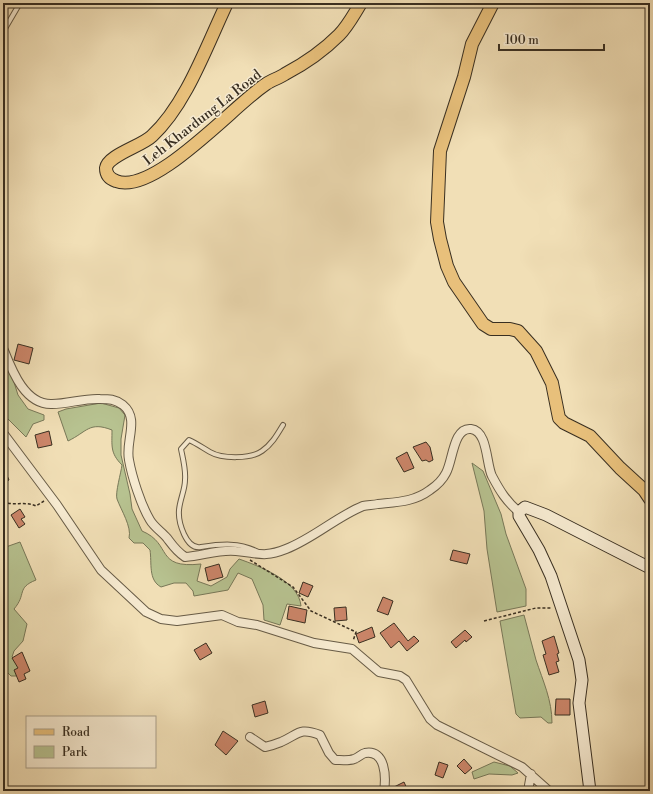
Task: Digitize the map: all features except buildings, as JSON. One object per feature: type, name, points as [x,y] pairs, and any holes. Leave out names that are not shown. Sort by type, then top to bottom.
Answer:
[{"type":"main road","name":"Leh Khardung La Road","points":[[227,3],[182,98],[164,124],[150,138],[110,161],[106,167],[107,174],[112,179],[120,183],[131,182],[146,178],[161,170],[214,129],[247,98],[267,83],[286,74],[330,44],[351,21],[361,3]]},
{"type":"main road","points":[[493,3],[472,44],[464,77],[440,150],[438,222],[440,239],[447,266],[454,282],[483,324],[492,329],[510,329],[518,331],[536,351],[552,383],[559,418],[564,423],[590,436],[620,468],[644,490],[650,499]]},
{"type":"street","points":[[3,348],[10,366],[28,394],[38,401],[50,404],[91,398],[114,399],[129,412],[132,420],[128,459],[150,521],[167,538],[174,550],[185,557],[201,556],[216,552],[236,551],[264,555],[287,548],[334,521],[365,506],[404,502],[420,498],[434,488],[446,473],[452,457],[455,441],[461,432],[466,429],[472,429],[480,433],[484,443],[491,474],[506,500],[519,512],[519,516],[539,550],[551,576],[560,607],[579,660],[582,680],[579,703],[590,791]]},
{"type":"street","points":[[3,433],[51,496],[101,570],[146,612],[160,619],[177,621],[222,615],[238,622],[257,625],[314,643],[352,649],[379,672],[400,676],[406,680],[430,719],[437,725],[522,767],[549,791]]},
{"type":"street","points":[[519,512],[525,506],[546,514],[650,568]]},
{"type":"street","points":[[250,737],[265,747],[281,742],[299,731],[308,730],[320,735],[329,753],[335,760],[354,759],[365,753],[375,754],[382,761],[386,778],[384,791]]},
{"type":"street","points":[[528,791],[531,774]]},
{"type":"lane","points":[[3,32],[20,3]]},
{"type":"lane","points":[[264,555],[248,546],[232,544],[197,548],[189,543],[183,531],[179,510],[186,479],[181,449],[189,440],[212,453],[231,457],[244,457],[261,453],[274,441],[283,425]]},
{"type":"path","points":[[3,502],[11,505],[30,503],[39,506],[51,496]]},
{"type":"path","points":[[244,553],[252,562],[292,587],[311,611],[356,632],[352,649]]},
{"type":"path","points":[[484,622],[536,608],[560,607]]},
{"type":"green space","points":[[3,362],[13,379],[18,395],[28,409],[44,415],[44,420],[33,424],[26,437],[3,414]]},
{"type":"green space","points":[[101,403],[119,408],[125,415],[121,439],[121,455],[132,509],[142,531],[152,536],[170,559],[176,563],[186,565],[201,564],[197,581],[211,586],[227,577],[230,569],[239,559],[267,570],[286,582],[299,597],[301,606],[287,604],[280,625],[264,620],[263,605],[252,579],[238,573],[228,590],[194,596],[193,591],[186,583],[174,583],[161,587],[157,584],[152,576],[150,550],[143,543],[134,543],[129,538],[130,534],[128,524],[117,499],[117,488],[122,465],[115,457],[112,445],[112,430],[93,427],[68,441],[58,412],[66,409]]},
{"type":"green space","points":[[472,463],[483,471],[501,514],[506,534],[526,589],[526,606],[497,612],[487,549],[484,511]]},
{"type":"green space","points":[[20,542],[36,580],[26,586],[18,604],[14,609],[27,624],[23,641],[14,651],[12,657],[20,664],[21,670],[16,676],[11,676],[3,668],[3,588],[5,587],[3,579],[3,548]]},
{"type":"green space","points":[[524,615],[536,660],[549,698],[552,723],[548,723],[541,717],[520,718],[516,714],[500,621]]},
{"type":"green space","points":[[494,762],[510,766],[518,773],[512,775],[489,774],[474,779],[472,772]]}]
